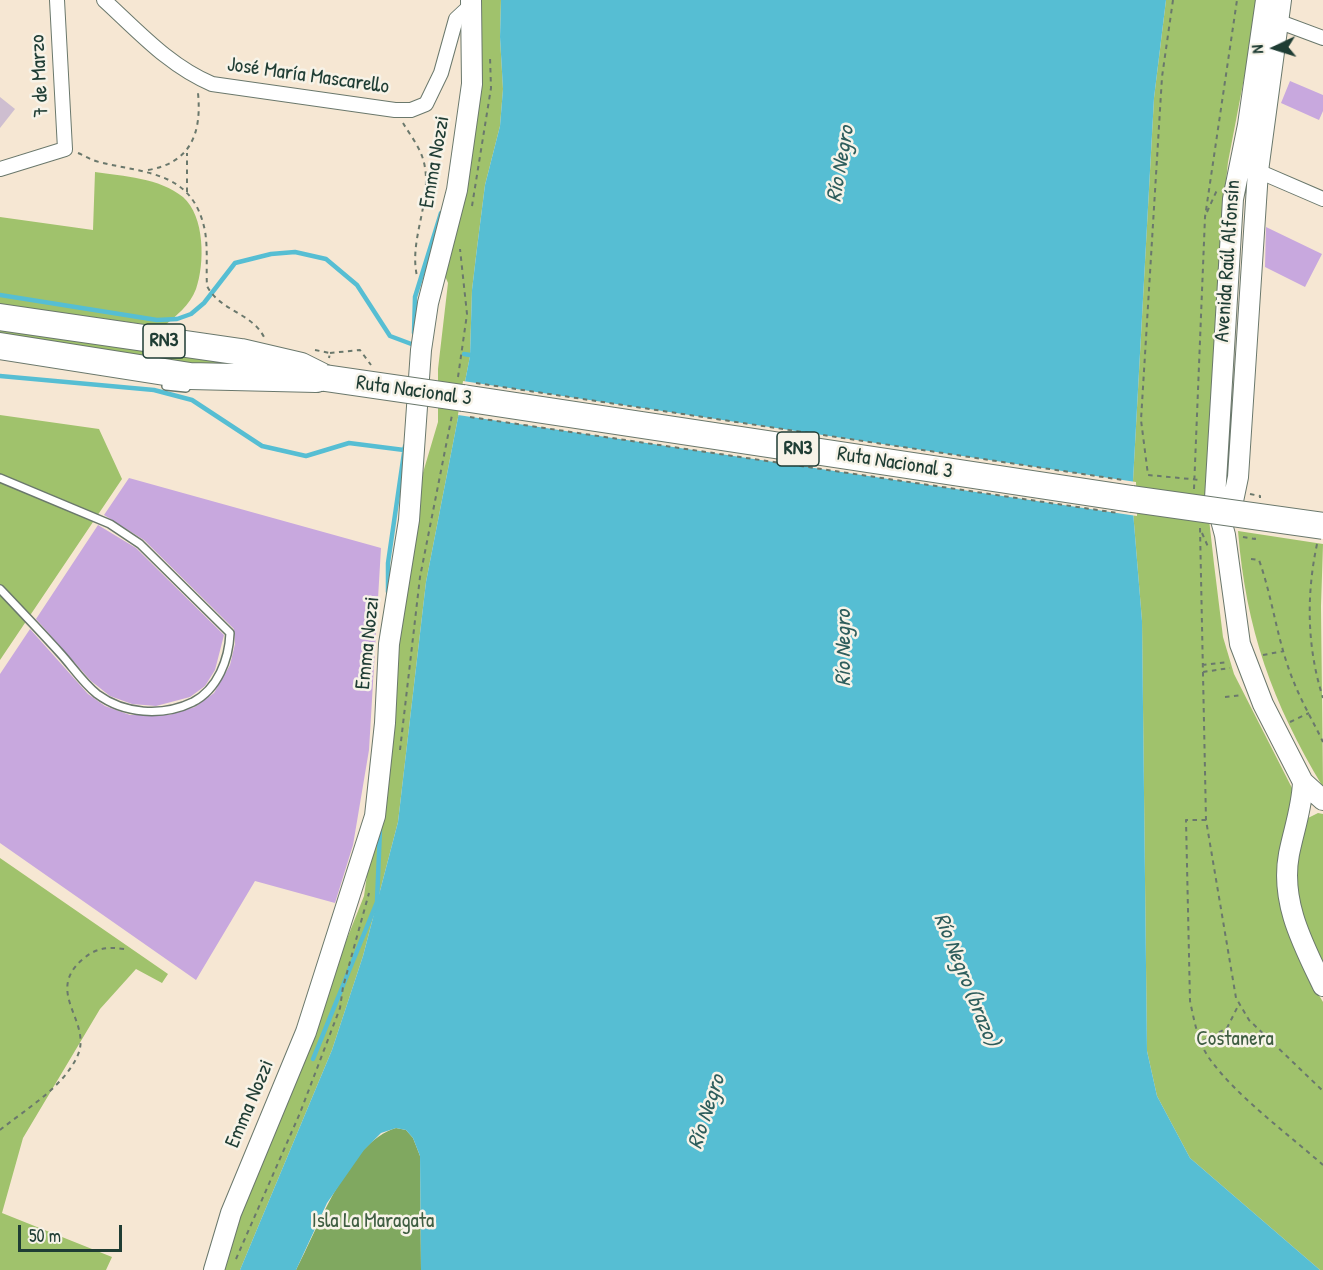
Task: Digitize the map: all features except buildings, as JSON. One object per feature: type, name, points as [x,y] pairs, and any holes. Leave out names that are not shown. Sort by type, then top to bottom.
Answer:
[{"type":"highway","name":"RN3","points":[[0,317],[265,357],[301,366],[325,378]]},
{"type":"highway","name":"RN3","points":[[0,346],[177,380],[190,376],[300,380],[325,378]]},
{"type":"highway","name":"Ruta Nacional 3","points":[[325,378],[1321,532]]},
{"type":"main road","name":"Emma Nozzi","points":[[214,1270],[231,1213],[306,1032],[375,816],[385,723],[389,644],[409,520],[414,426],[428,303],[460,175],[472,84],[471,3]]},
{"type":"main road","name":"Avenida Raúl Alfonsín","points":[[1230,527],[1208,487],[1233,199],[1272,10]]},
{"type":"main road","name":"Avenida Raúl Alfonsín","points":[[1272,10],[1258,171],[1238,477],[1230,527],[1240,644],[1263,704],[1303,782],[1323,800]]},
{"type":"main road","points":[[1303,782],[1303,804],[1289,856],[1287,884],[1290,909],[1297,930],[1323,986]]},
{"type":"street","name":"7 de Marzo","points":[[57,0],[65,149]]},
{"type":"street","name":"José María Mascarello","points":[[104,0],[173,62],[192,76],[212,84],[395,110],[411,110],[426,104],[441,73],[456,19],[471,3]]},
{"type":"street","points":[[1272,10],[1323,38]]},
{"type":"street","points":[[0,169],[65,149]]},
{"type":"street","points":[[1238,172],[1258,171],[1323,199]]},
{"type":"lane","points":[[0,478],[110,524],[140,544],[230,633],[230,649],[223,671],[202,697],[184,706],[155,712],[119,707],[96,693],[0,589]]},
{"type":"path","points":[[1173,0],[1162,77],[1141,420],[1148,475],[1208,487]]},
{"type":"path","points":[[187,192],[187,152],[195,132],[198,108],[196,84],[192,76]]},
{"type":"path","points":[[395,110],[422,156],[425,191],[414,263],[419,286],[428,303]]},
{"type":"path","points":[[65,149],[96,162],[148,170],[170,180],[187,192],[200,212],[205,234],[207,286],[223,305],[260,329],[265,339],[265,357]]},
{"type":"path","points":[[148,170],[175,162],[187,152]]},
{"type":"path","points":[[364,366],[376,368]]},
{"type":"path","points":[[470,382],[1130,481]]},
{"type":"path","points":[[451,414],[1120,514]]},
{"type":"path","points":[[1189,490],[1208,487]]},
{"type":"path","points":[[1248,499],[1259,501]]},
{"type":"path","points":[[1191,524],[1203,526]]},
{"type":"path","points":[[1230,527],[1255,534]]},
{"type":"path","points":[[1201,530],[1209,550]]},
{"type":"path","points":[[1321,532],[1309,606],[1315,675],[1323,698]]},
{"type":"path","points":[[1251,559],[1259,560],[1271,594],[1293,680],[1323,742]]},
{"type":"path","points":[[1260,656],[1284,651]]},
{"type":"path","points":[[1202,665],[1228,661],[1232,675]]},
{"type":"path","points":[[1203,672],[1230,668]]},
{"type":"path","points":[[1225,697],[1242,695],[1237,685]]},
{"type":"path","points":[[1276,730],[1309,713]]},
{"type":"path","points":[[1206,820],[1186,820],[1190,1001],[1202,1041],[1208,1057],[1233,1085],[1323,1165]]},
{"type":"path","points":[[0,1130],[61,1081],[78,1057],[81,1040],[67,999],[67,982],[75,966],[90,953],[105,946],[125,949]]},
{"type":"path","points":[[1202,1041],[1227,1028],[1239,1004]]},
{"type":"shaded area","points":[[0,97],[15,109],[0,128]]},
{"type":"green space","points":[[477,0],[501,0],[500,37],[503,89],[500,126],[485,185],[472,290],[470,356],[426,582],[398,822],[363,956],[332,1050],[240,1270],[221,1270],[235,1220],[364,896],[388,731],[409,520],[438,422],[438,369],[448,283],[441,267]]},
{"type":"green space","name":"Costanera","points":[[1166,0],[1259,0],[1228,162],[1223,209],[1208,510],[1223,637],[1234,674],[1293,790],[1283,853],[1317,992],[1323,1002],[1323,1270],[1320,1270],[1190,1158],[1157,1096],[1147,1051],[1142,621],[1132,499],[1154,98]]},
{"type":"green space","points":[[95,172],[141,179],[163,186],[183,197],[196,216],[202,254],[199,279],[186,305],[163,327],[0,304],[0,217],[93,230]]},
{"type":"green space","points":[[0,326],[240,361],[239,371],[0,336]]},
{"type":"green space","points":[[0,415],[99,429],[122,479],[0,660]]},
{"type":"green space","points":[[1238,531],[1323,544],[1321,606],[1323,787],[1289,725],[1264,664],[1247,601]]},
{"type":"green space","points":[[1318,813],[1323,814],[1323,972],[1303,928],[1294,877],[1303,827],[1308,818]]},
{"type":"green space","points":[[0,858],[168,974],[162,983],[136,969],[100,1009],[23,1138],[2,1213],[112,1257],[106,1270],[0,1270]]},
{"type":"green space","name":"Isla La Maragata","points":[[396,1128],[406,1130],[413,1138],[420,1156],[421,1270],[296,1270],[336,1189],[349,1168],[363,1150],[379,1136]]},
{"type":"water","points":[[501,0],[1166,0],[1154,98],[1132,499],[1142,621],[1147,1051],[1157,1096],[1190,1158],[1320,1270],[421,1270],[420,1156],[413,1138],[406,1130],[396,1128],[381,1133],[364,1150],[327,1203],[296,1270],[240,1270],[332,1050],[363,956],[398,822],[426,582],[470,356],[472,290],[485,185],[500,126],[503,89],[500,37]]},
{"type":"pier","points":[[463,381],[1136,482],[1137,516],[458,415]]},
{"type":"waterway","points":[[414,333],[415,297],[441,213]]},
{"type":"waterway","points":[[0,295],[157,320],[177,319],[191,314],[204,303],[235,263],[271,254],[295,252],[326,259],[357,285],[390,336],[414,345]]},
{"type":"waterway","points":[[464,354],[470,355]]},
{"type":"waterway","points":[[0,376],[154,390],[192,400],[262,446],[306,456],[349,443],[404,450]]},
{"type":"waterway","points":[[388,592],[388,563],[405,446]]},
{"type":"waterway","points":[[313,1059],[377,902],[380,829]]},
{"type":"water label","name":"Río Negro","points":[[841,164]]},
{"type":"water label","name":"Río Negro","points":[[844,648]]},
{"type":"water label","name":"Río Negro (brazo)","points":[[966,980]]},
{"type":"water label","name":"Río Negro","points":[[707,1112]]}]
